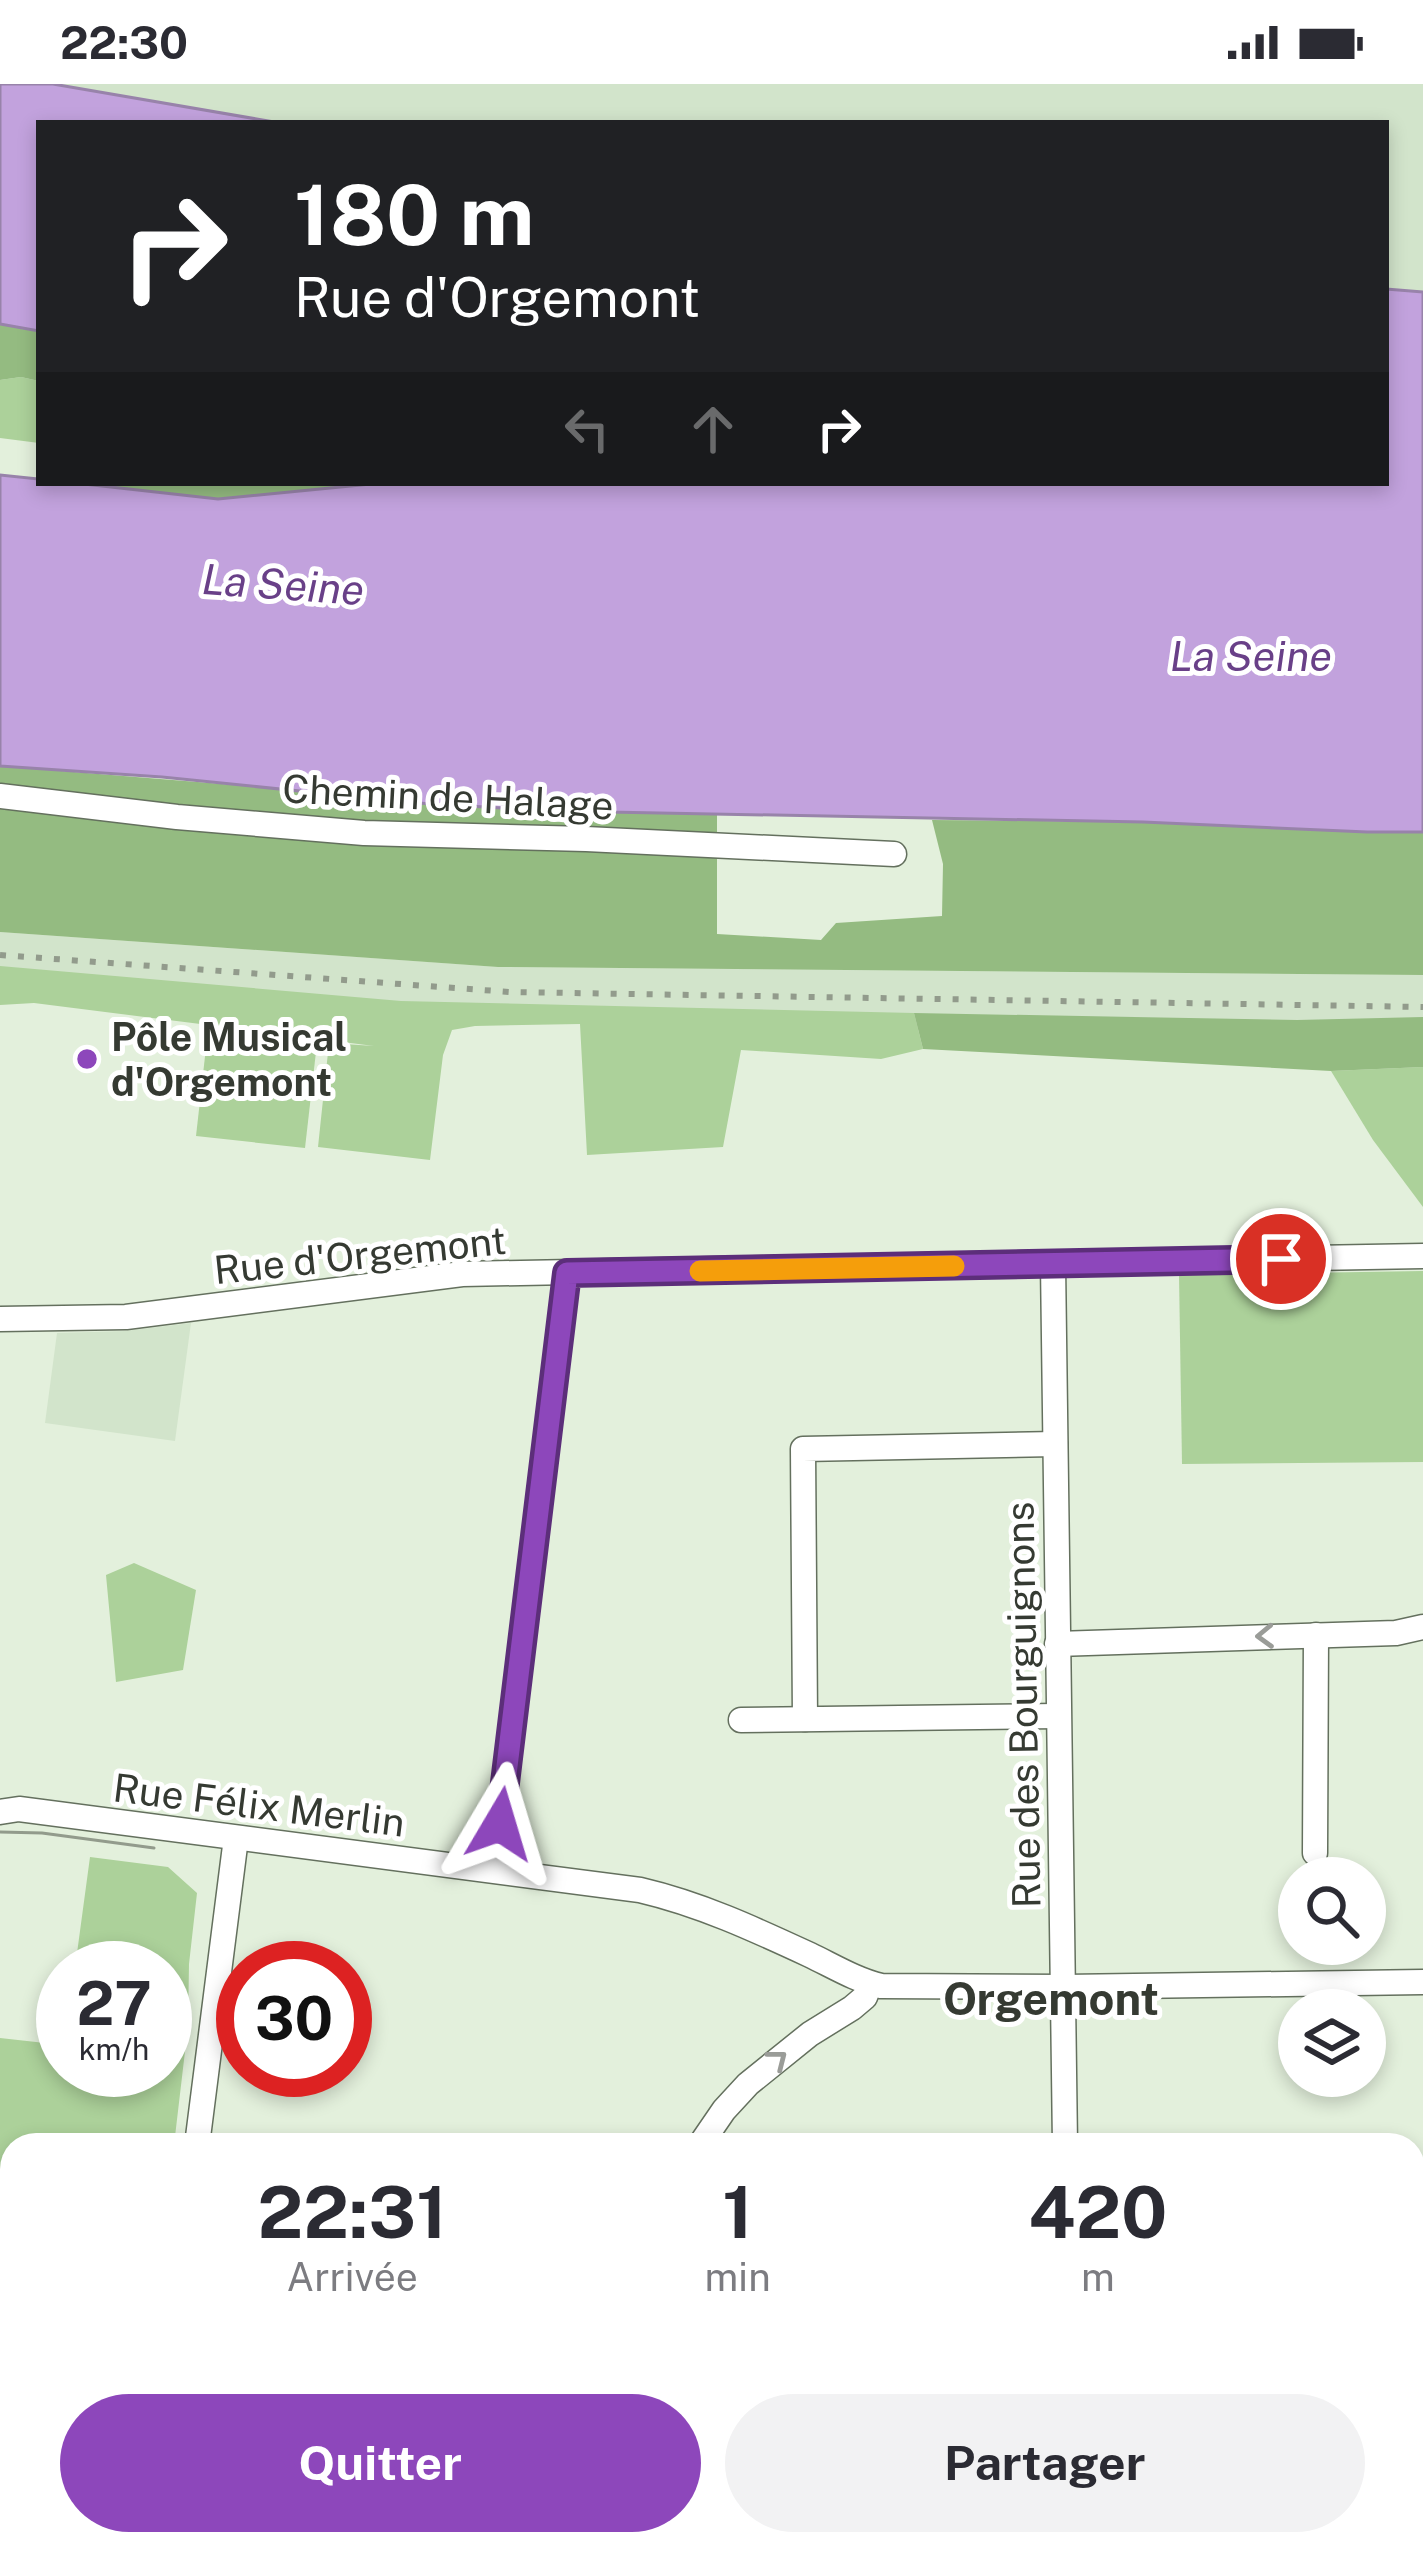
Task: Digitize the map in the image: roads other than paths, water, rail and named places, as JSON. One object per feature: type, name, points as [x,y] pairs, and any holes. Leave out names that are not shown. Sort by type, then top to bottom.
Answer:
[{"type":"street","name":"Chemin de Halage","points":[[0,796],[364,833],[895,854]]},
{"type":"street","name":"Rue d'Orgemont","points":[[0,1319],[125,1317],[462,1274],[1423,1256]]},
{"type":"street","name":"Rue des Bourguignons","points":[[1053,1264],[1065,2133]]},
{"type":"street","points":[[494,1870],[567,1273]]},
{"type":"street","points":[[805,1719],[803,1449],[1055,1444]]},
{"type":"street","points":[[1057,1644],[1396,1634],[1423,1627]]},
{"type":"street","points":[[1315,1853],[1316,1635]]},
{"type":"street","points":[[741,1720],[1058,1716]]},
{"type":"street","name":"Rue Félix Merlin","points":[[0,1812],[19,1809],[625,1887],[727,1918],[871,1984],[897,1988],[1423,1982]]},
{"type":"street","points":[[199,2133],[236,1838]]},
{"type":"street","points":[[708,2133],[748,2084],[852,2008],[871,1984]]},
{"type":"water","points":[[0,84],[53,84],[263,120],[36,120],[36,330],[0,324]]},
{"type":"water","name":"La Seine","points":[[1389,289],[1423,292],[1423,832],[555,811],[0,766],[0,475],[36,479],[36,486],[102,486],[218,499],[350,486],[1389,486]]},
{"type":"tram line","points":[[0,1832],[154,1848]]},
{"type":"railway","points":[[0,955],[510,992],[1423,1007]]},
{"type":"place","name":"Pôle Musical d'Orgemont","points":[[87,1059]]},
{"type":"district","name":"Orgemont","points":[[1051,1998]]}]
